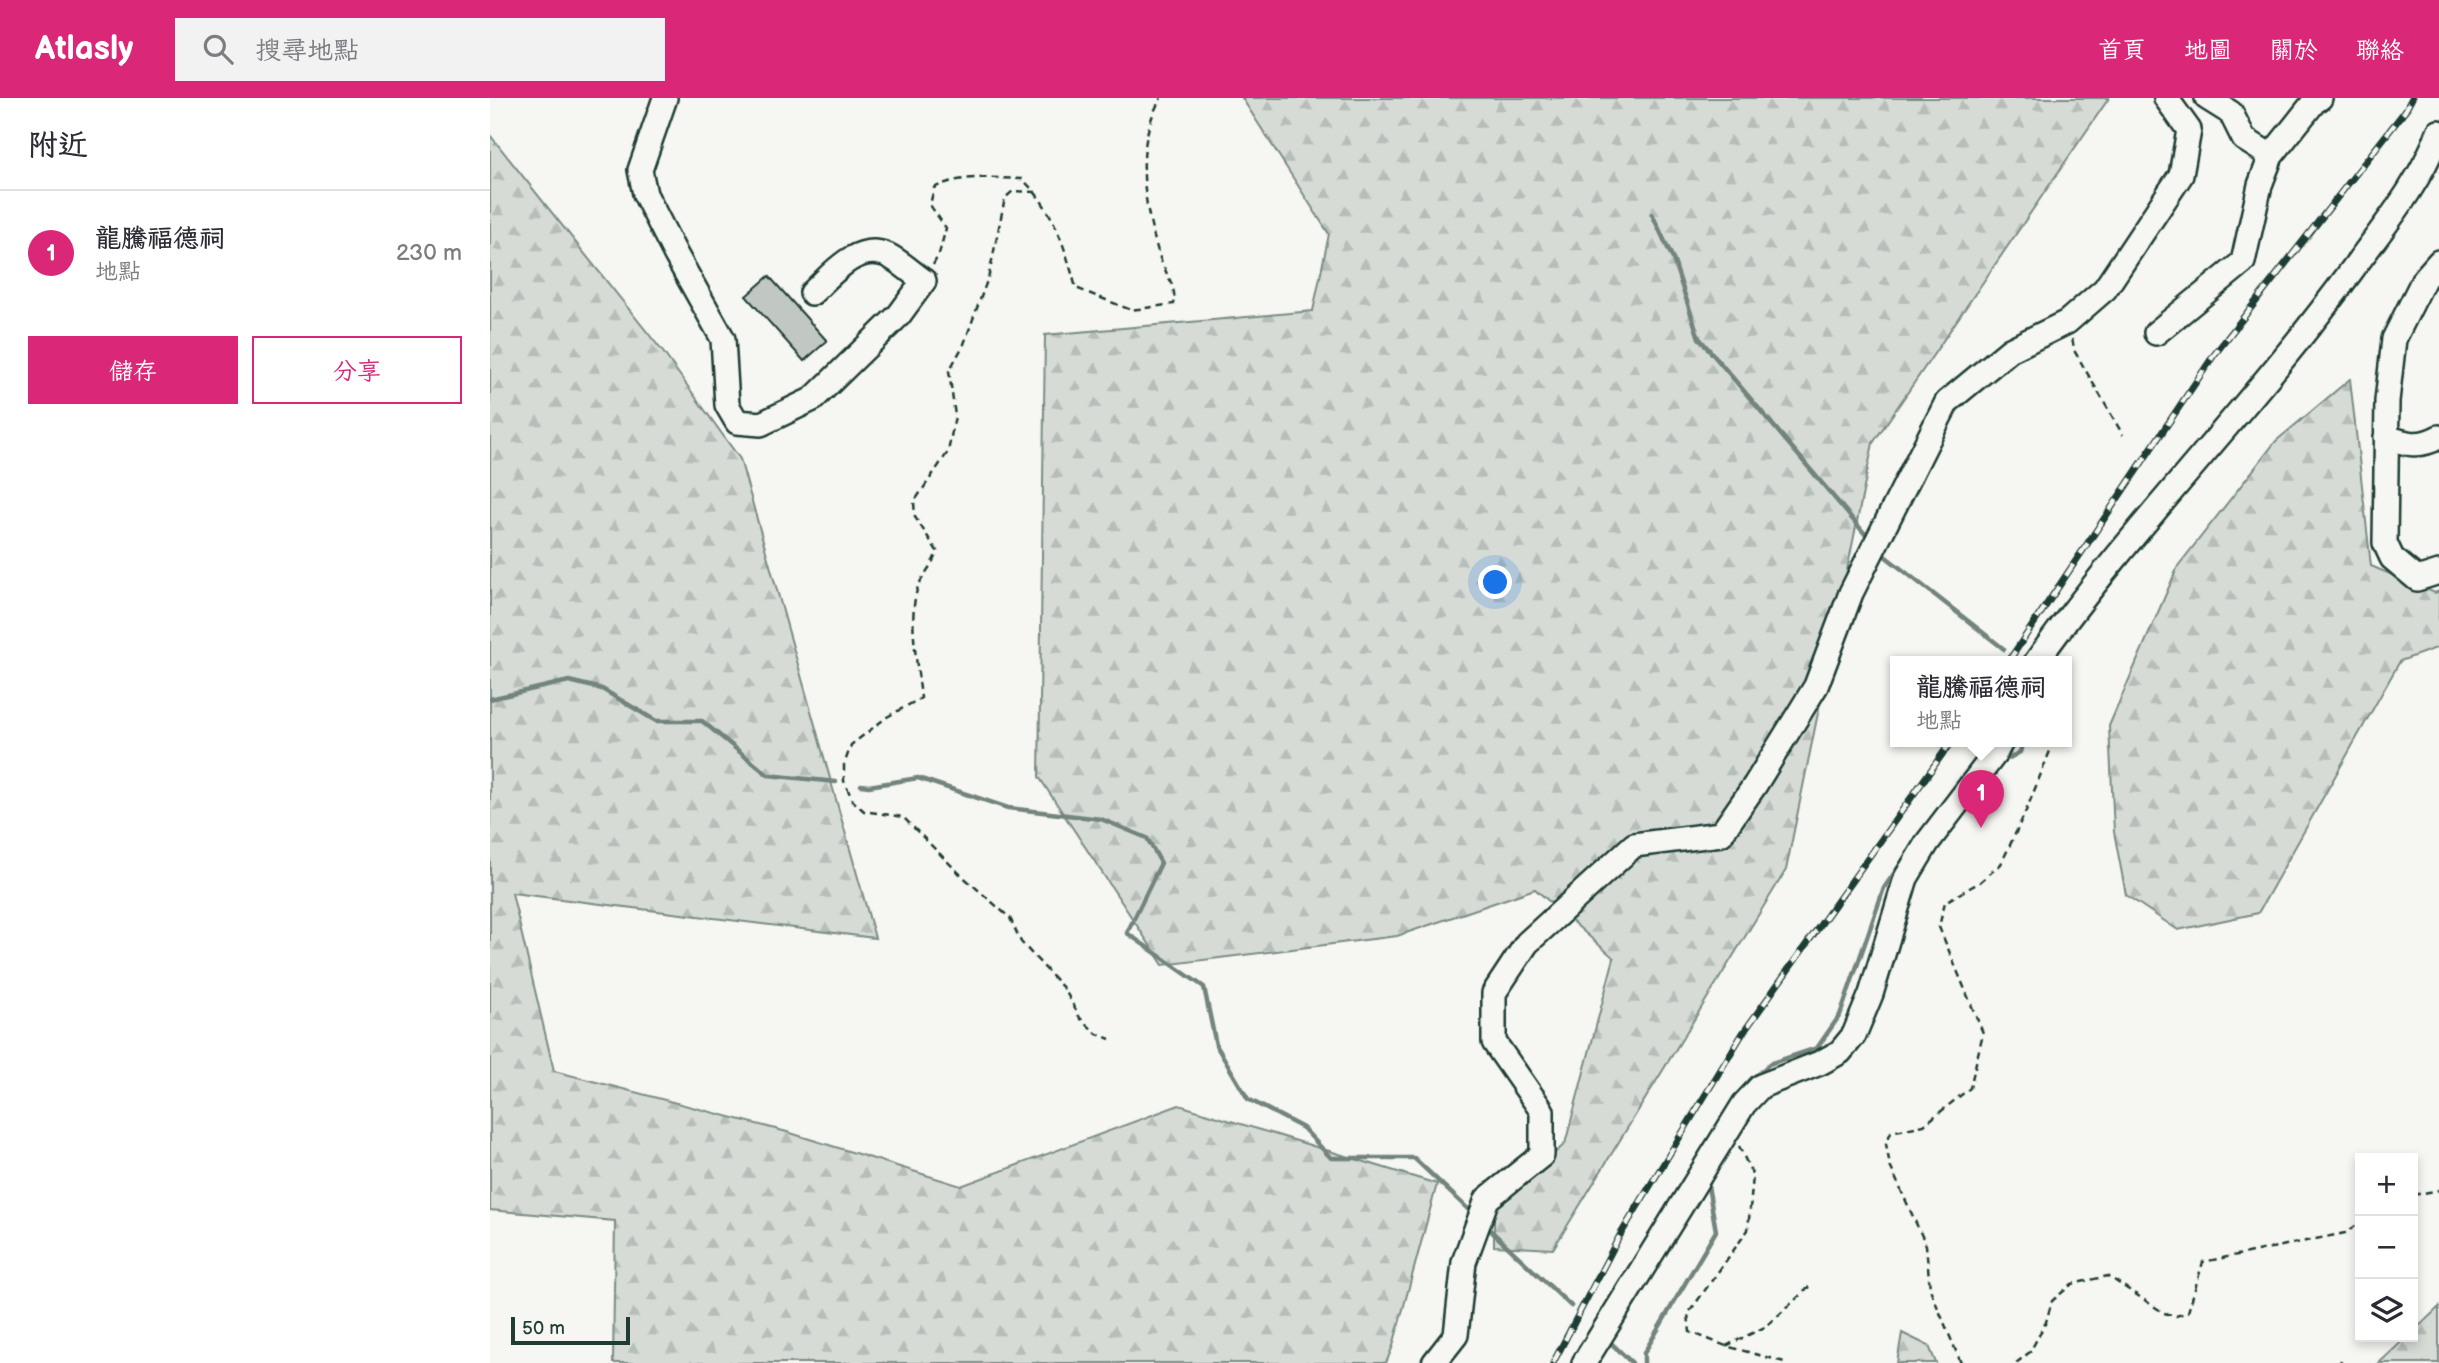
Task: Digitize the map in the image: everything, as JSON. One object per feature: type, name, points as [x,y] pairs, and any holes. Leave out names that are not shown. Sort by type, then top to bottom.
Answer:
[{"type":"street","points":[[665,98],[640,170],[645,194],[723,339],[727,405],[737,422],[761,424],[813,399],[900,315],[924,281],[886,254],[871,254],[851,257],[812,293]]},
{"type":"street","points":[[1434,1363],[1456,1335],[1464,1262],[1487,1199],[1542,1155],[1542,1111],[1494,1042],[1494,993],[1527,943],[1634,845],[1721,834],[1755,785],[1816,686],[1851,593],[1947,402],[2010,350],[2067,322],[2105,289],[2181,175],[2189,130],[2166,98]]},
{"type":"street","points":[[2207,98],[2231,113],[2244,139],[2271,156]]},
{"type":"street","points":[[2156,332],[2243,262],[2260,185],[2271,156],[2320,98]]},
{"type":"street","points":[[2040,656],[2075,607],[2326,306],[2415,183],[2439,132]]},
{"type":"street","points":[[2439,262],[2424,279],[2394,339],[2387,401],[2385,543],[2392,558],[2417,579],[2439,572]]},
{"type":"street","points":[[2386,437],[2413,446],[2426,444],[2439,437]]},
{"type":"street","points":[[1584,1363],[1744,1104],[1761,1086],[1820,1063],[1840,1052],[1854,1035],[1871,994],[1906,878],[1927,843],[1998,747]]},
{"type":"path","points":[[924,281],[939,254],[946,228],[930,205],[934,188],[944,182],[986,177],[1022,179],[1045,204],[1064,245],[1076,288],[1131,310],[1174,304],[1176,294],[1160,258],[1144,184],[1144,152],[1151,115],[1161,98]]},
{"type":"path","points":[[1036,192],[1013,191],[1005,198],[989,275],[964,344],[949,371],[955,416],[948,452],[914,502],[915,517],[937,551],[934,563],[917,589],[914,629],[921,698],[887,717],[851,745],[844,765],[844,781],[853,801],[864,811],[903,817],[959,873],[1010,918],[1021,942],[1065,990],[1080,1018],[1097,1034],[1110,1039]]},
{"type":"path","points":[[2067,322],[2076,352],[2123,435]]},
{"type":"path","points":[[1961,1363],[1930,1289],[1926,1245],[1890,1166],[1886,1144],[1891,1132],[1924,1125],[1970,1088],[1983,1033],[1939,927],[1945,902],[1979,882],[2001,864],[2026,811],[2050,751],[2049,747]]},
{"type":"path","points":[[1730,1125],[1753,1176],[1748,1230],[1688,1314],[1690,1332],[1726,1346],[1788,1363]]},
{"type":"path","points":[[2418,1194],[2439,1191]]},
{"type":"path","points":[[2016,1363],[2030,1352],[2046,1322],[2052,1301],[2072,1284],[2108,1276],[2165,1313],[2176,1315],[2188,1312],[2203,1262],[2345,1233],[2355,1226]]},
{"type":"path","points":[[1726,1346],[1767,1326],[1810,1286]]},
{"type":"green space","points":[[1242,98],[2109,98],[1873,443],[1786,870],[1553,1249],[1494,1246],[1494,1206],[1565,1144],[1614,958],[1535,889],[1397,936],[1163,965],[1039,777],[1045,335],[1313,311],[1329,234]]},
{"type":"green space","points":[[490,135],[663,352],[740,459],[875,938],[512,893],[554,1071],[787,1132],[961,1186],[1179,1105],[1437,1184],[1386,1363],[613,1363],[615,1221],[490,1210]]},
{"type":"green space","points":[[2350,379],[2371,566],[2435,593],[2439,591],[2439,647],[2400,661],[2258,913],[2178,930],[2126,895],[2114,832],[2109,726],[2178,566],[2276,441]]},
{"type":"green space","points":[[2439,1307],[2439,1363],[2379,1363],[2402,1342],[2418,1342],[2418,1327]]},
{"type":"green space","points":[[1902,1333],[1929,1346],[1936,1363],[1897,1363]]},
{"type":"building","points":[[769,276],[827,341],[804,361],[746,296]]},
{"type":"waterway","points":[[1652,214],[1673,259],[1699,338],[1865,534]]},
{"type":"waterway","points":[[1881,553],[2004,649]]},
{"type":"waterway","points":[[490,699],[569,681],[602,689],[656,721],[702,721],[768,775],[836,782]]},
{"type":"waterway","points":[[2004,761],[2020,752],[2022,747]]},
{"type":"waterway","points":[[861,785],[918,778],[1008,808],[1101,819],[1147,838],[1161,863],[1127,933],[1204,987],[1216,1045],[1248,1099],[1303,1128],[1331,1158],[1414,1158],[1470,1211]]},
{"type":"waterway","points":[[1943,803],[1953,790]]},
{"type":"waterway","points":[[1735,1098],[1769,1064],[1817,1048],[1840,1015],[1884,888],[1904,859]]},
{"type":"waterway","points":[[1644,1363],[1644,1353],[1716,1231],[1708,1186],[1711,1178]]},
{"type":"waterway","points":[[1490,1230],[1571,1306]]},
{"type":"waterway","points":[[1612,1344],[1632,1363]]},
{"type":"railway","points":[[2012,656],[2214,355],[2405,111],[2412,98]]},
{"type":"railway","points":[[1553,1363],[1619,1237],[1743,1033],[1947,747]]},
{"type":"place","name":"龍騰福德祠","points":[[1981,828]]}]
